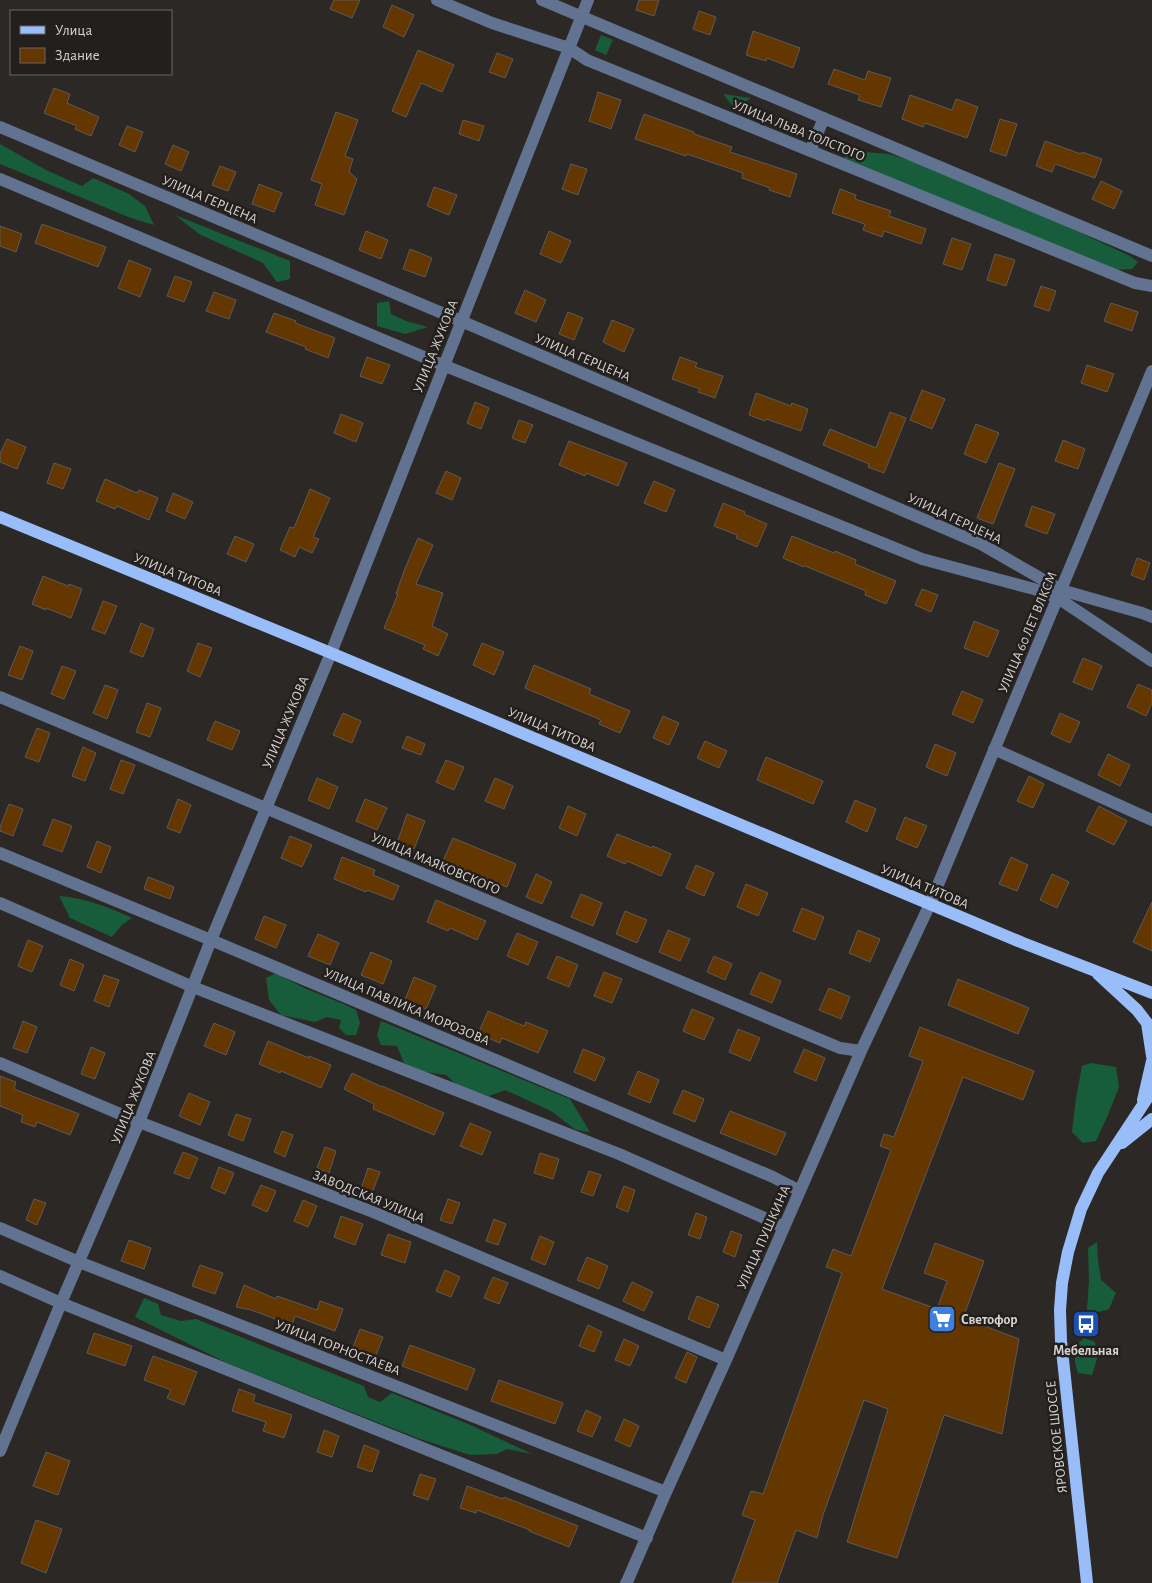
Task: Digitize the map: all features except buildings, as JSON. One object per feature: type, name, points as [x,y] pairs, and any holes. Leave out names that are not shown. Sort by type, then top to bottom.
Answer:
[{"type":"main road","name":"УЛИЦА ТИТОВА","points":[[0,517],[331,653],[1023,943],[1152,993]]},
{"type":"main road","points":[[1092,969],[1136,1010],[1149,1025],[1152,1056]]},
{"type":"main road","points":[[1142,1105],[1152,1061]]},
{"type":"main road","name":"ЯРОВСКОЕ ШОССЕ","points":[[1087,1583],[1061,1341],[1060,1310],[1062,1283],[1068,1252],[1081,1209],[1098,1173],[1152,1090]]},
{"type":"main road","points":[[1114,1149],[1152,1119]]},
{"type":"street","name":"УЛИЦА ЛЬВА ТОЛСТОГО","points":[[437,0],[492,23],[569,48],[587,60],[1135,283],[1152,286]]},
{"type":"street","name":"УЛИЦА ЛЬВА ТОЛСТОГО","points":[[542,0],[1152,256]]},
{"type":"street","name":"УЛИЦА ЖУКОВА","points":[[0,1451],[139,1122],[211,940],[331,653],[588,0]]},
{"type":"street","points":[[810,151],[824,118]]},
{"type":"street","name":"УЛИЦА ГЕРЦЕНА","points":[[0,127],[461,321],[980,544],[1060,594],[1152,661]]},
{"type":"street","name":"УЛИЦА ГЕРЦЕНА","points":[[0,179],[443,365],[922,559],[1034,589],[1142,613],[1152,617]]},
{"type":"street","name":"УЛИЦА 60 ЛЕТ ВЛКСМ","points":[[930,904],[1152,372]]},
{"type":"street","name":"УЛИЦА МАЯКОВСКОГО","points":[[0,697],[840,1048],[861,1051]]},
{"type":"street","points":[[994,749],[1152,820]]},
{"type":"street","name":"УЛИЦА ПАВЛИКА МОРОЗОВА","points":[[0,853],[773,1177],[800,1191]]},
{"type":"street","points":[[0,902],[193,988],[619,1154],[783,1228]]},
{"type":"street","name":"УЛИЦА ПУШКИНА","points":[[626,1583],[861,1051],[930,904]]},
{"type":"street","name":"ЗАВОДСКАЯ УЛИЦА","points":[[0,1063],[139,1122],[373,1212],[726,1360]]},
{"type":"street","name":"УЛИЦА ГОРНОСТАЕВА","points":[[0,1228],[79,1262],[666,1492]]},
{"type":"street","points":[[0,1276],[61,1303],[647,1538]]},
{"type":"green space","points":[[601,35],[613,40],[606,55],[595,50]]},
{"type":"green space","points":[[723,94],[751,98],[735,109]]},
{"type":"green space","points":[[0,144],[46,170],[82,186],[93,178],[129,194],[145,206],[154,225],[131,218],[0,164]]},
{"type":"green space","points":[[841,150],[889,154],[918,163],[1066,226],[1130,256],[1138,262],[1132,269],[1114,270],[846,161]]},
{"type":"green space","points":[[175,215],[290,261],[290,279],[277,282],[263,263],[199,234]]},
{"type":"green space","points":[[389,301],[391,314],[406,321],[428,327],[405,334],[377,326],[377,303]]},
{"type":"green space","points":[[59,896],[97,904],[132,918],[122,925],[112,937],[70,918]]},
{"type":"green space","points":[[276,973],[304,988],[356,1010],[360,1023],[356,1035],[346,1035],[339,1028],[341,1020],[327,1017],[315,1022],[281,1015],[269,1000],[266,978]]},
{"type":"green space","points":[[381,1021],[570,1099],[590,1132],[576,1130],[551,1111],[505,1090],[489,1096],[458,1086],[446,1075],[425,1072],[404,1063],[397,1046],[381,1045],[377,1035]]},
{"type":"green space","points":[[1091,1063],[1116,1067],[1119,1087],[1096,1141],[1083,1143],[1072,1132],[1082,1066]]},
{"type":"green space","points":[[1097,1242],[1101,1280],[1116,1293],[1109,1309],[1099,1312],[1087,1310],[1089,1280],[1088,1248]]},
{"type":"green space","points":[[144,1298],[158,1304],[161,1315],[181,1321],[196,1319],[364,1386],[368,1397],[380,1402],[392,1393],[468,1424],[532,1454],[507,1449],[497,1454],[470,1455],[420,1439],[227,1363],[135,1317]]},
{"type":"green space","points":[[1084,1338],[1095,1342],[1097,1359],[1092,1375],[1078,1373],[1075,1363],[1075,1346]]},
{"type":"place","name":"Светофор","points":[[942,1319]]},
{"type":"place","name":"Мебельная","points":[[1086,1324]]}]
